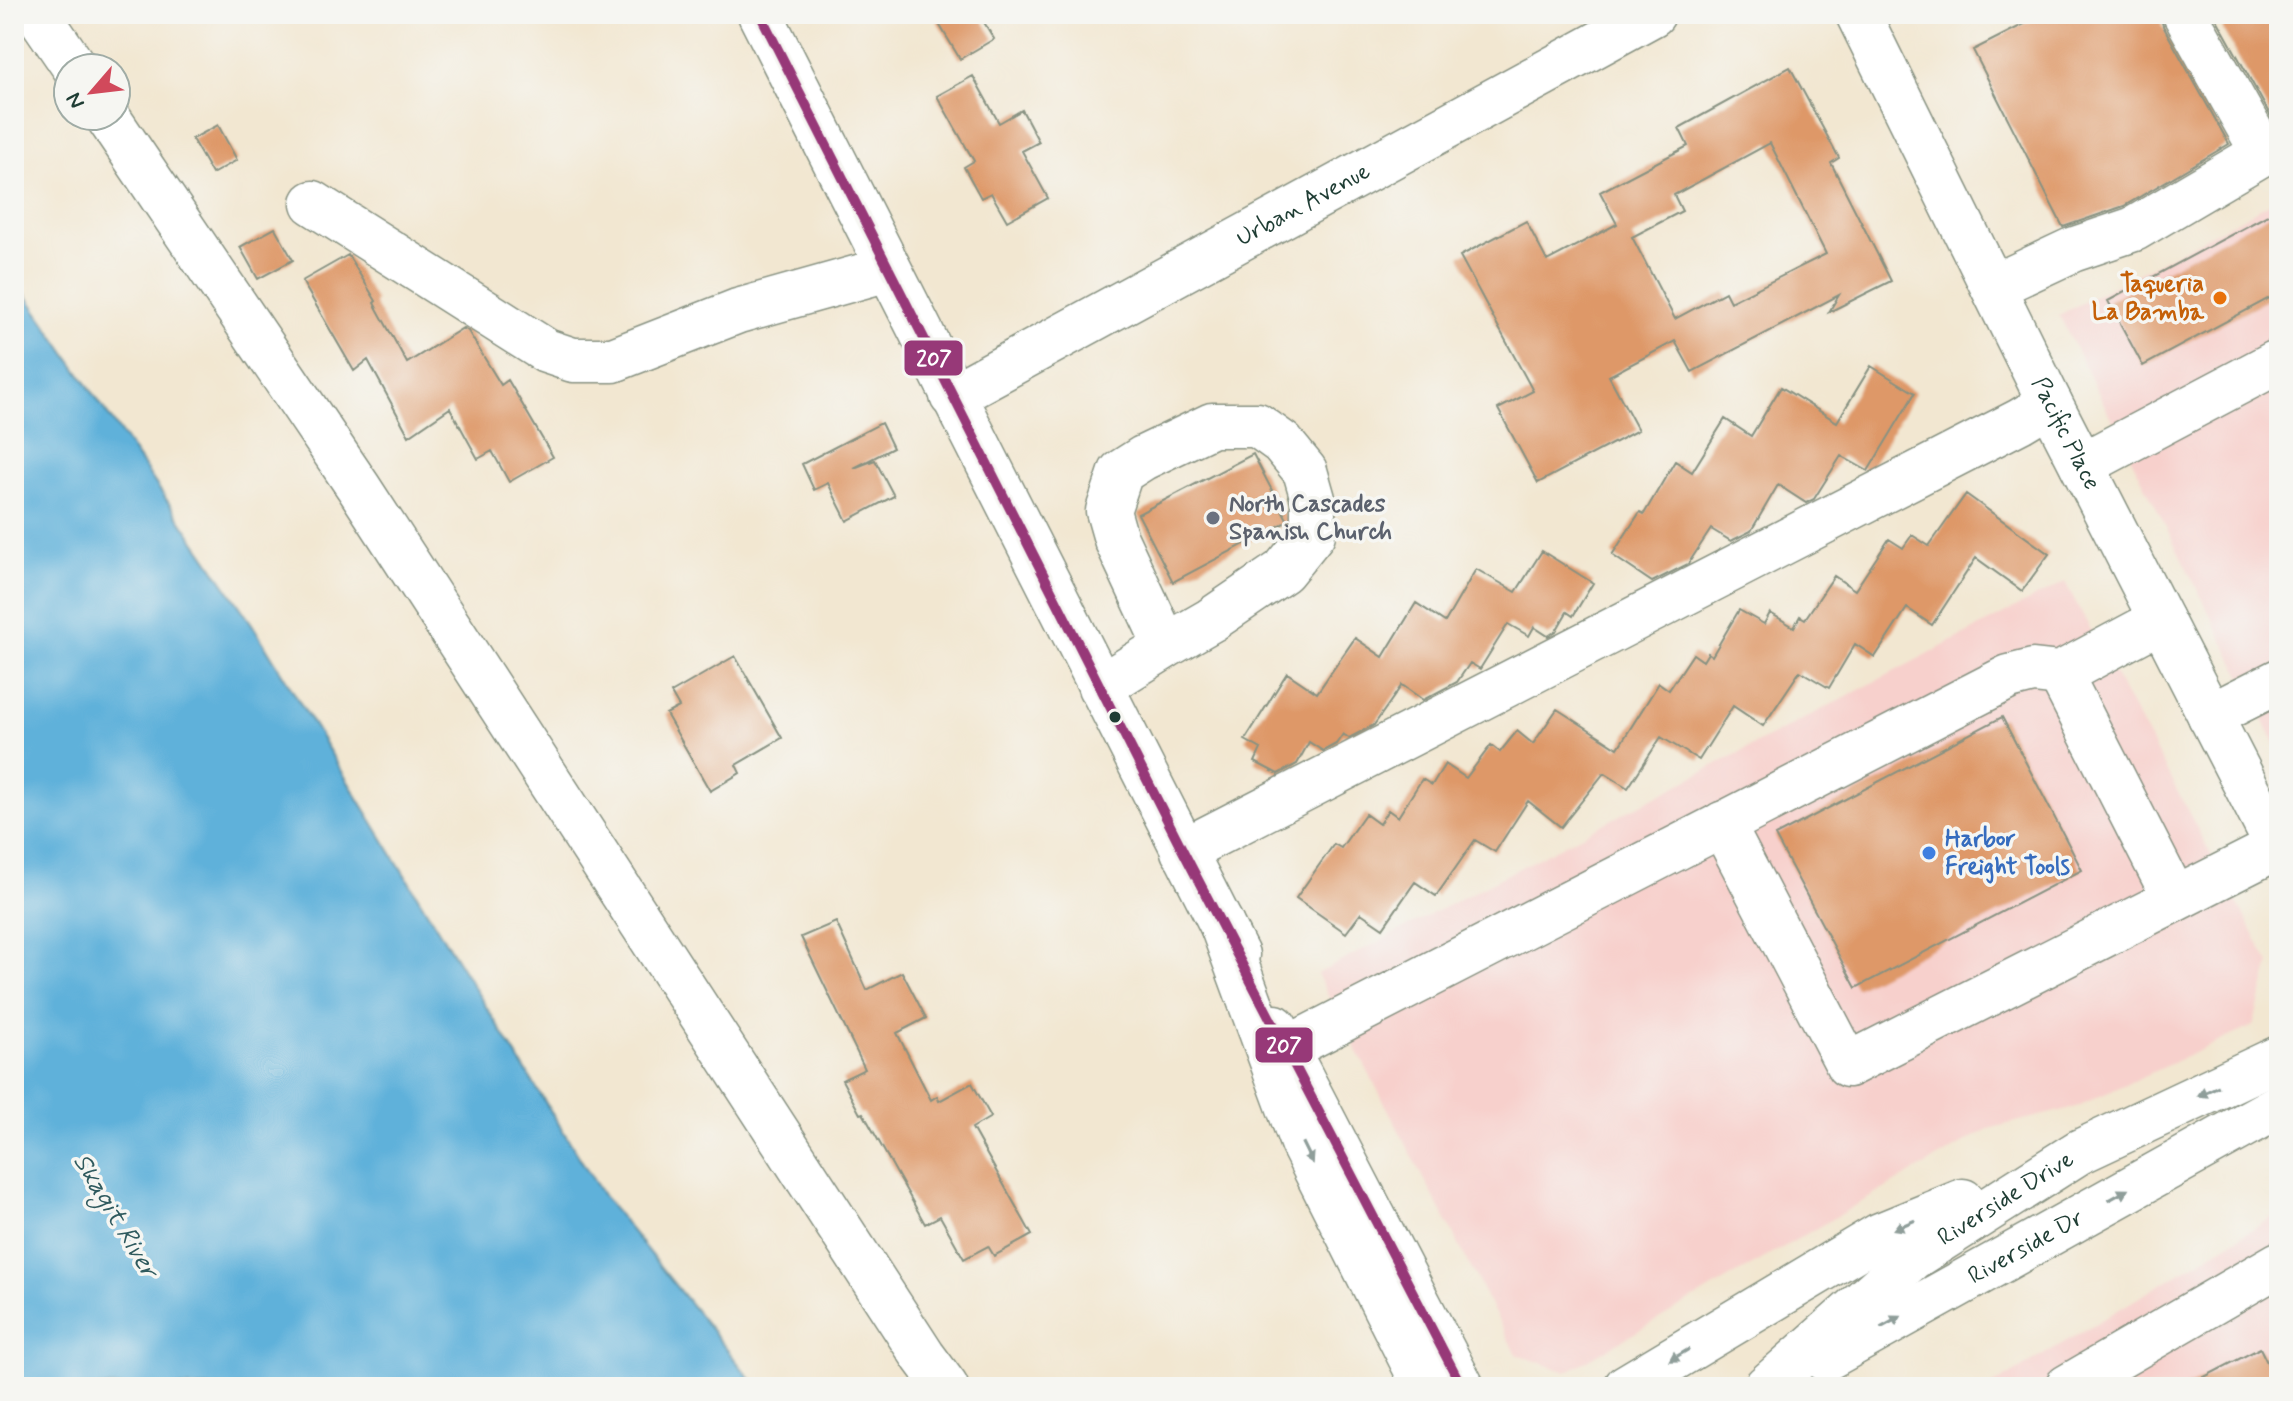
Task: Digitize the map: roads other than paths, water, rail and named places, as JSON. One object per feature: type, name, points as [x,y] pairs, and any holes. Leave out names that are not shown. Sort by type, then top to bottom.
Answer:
[{"type":"street","points":[[38,14],[64,52]]},
{"type":"street","points":[[760,14],[1183,851],[1462,1387]]},
{"type":"street","name":"Urban Avenue","points":[[952,396],[1653,14]]},
{"type":"street","name":"Pacific Place","points":[[1858,14],[2050,403],[2278,849]]},
{"type":"street","points":[[1993,287],[2072,250],[2134,229],[2263,153],[2185,14]]},
{"type":"street","points":[[118,132],[359,488],[946,1387]]},
{"type":"street","points":[[313,203],[546,351],[573,360],[613,360],[738,311],[888,269]]},
{"type":"street","points":[[2082,465],[2279,361]]},
{"type":"street","points":[[1183,851],[2050,403]]},
{"type":"street","points":[[1100,687],[1211,620],[1283,571],[1313,534],[1313,499],[1305,471],[1282,443],[1257,425],[1212,425],[1121,472],[1108,511],[1116,539],[1166,646]]},
{"type":"street","points":[[1286,1049],[2009,677],[2033,671],[2060,674],[2161,620]]},
{"type":"street","points":[[2060,674],[2175,899]]},
{"type":"street","points":[[2210,716],[2279,681]]},
{"type":"street","points":[[1722,824],[1848,1065],[2278,849]]},
{"type":"street","points":[[1221,923],[1302,1143],[1425,1387]]},
{"type":"street","name":"Riverside Drive","points":[[1766,1387],[1912,1258],[2079,1152],[2279,1058]]},
{"type":"street","name":"Riverside Dr","points":[[1774,1387],[2279,1106]]},
{"type":"street","points":[[1626,1387],[1880,1235],[2079,1152]]},
{"type":"street","points":[[2067,1387],[2279,1264]]},
{"type":"water","name":"Skagit River","points":[[14,278],[252,624],[604,1197],[757,1387],[14,1387]]},
{"type":"place","name":"Taqueria La Bamba","points":[[2220,298]]},
{"type":"place","name":"North Cascades Spanish Church","points":[[1213,518]]},
{"type":"place","name":"Harbor Freight Tools","points":[[1929,853]]}]
